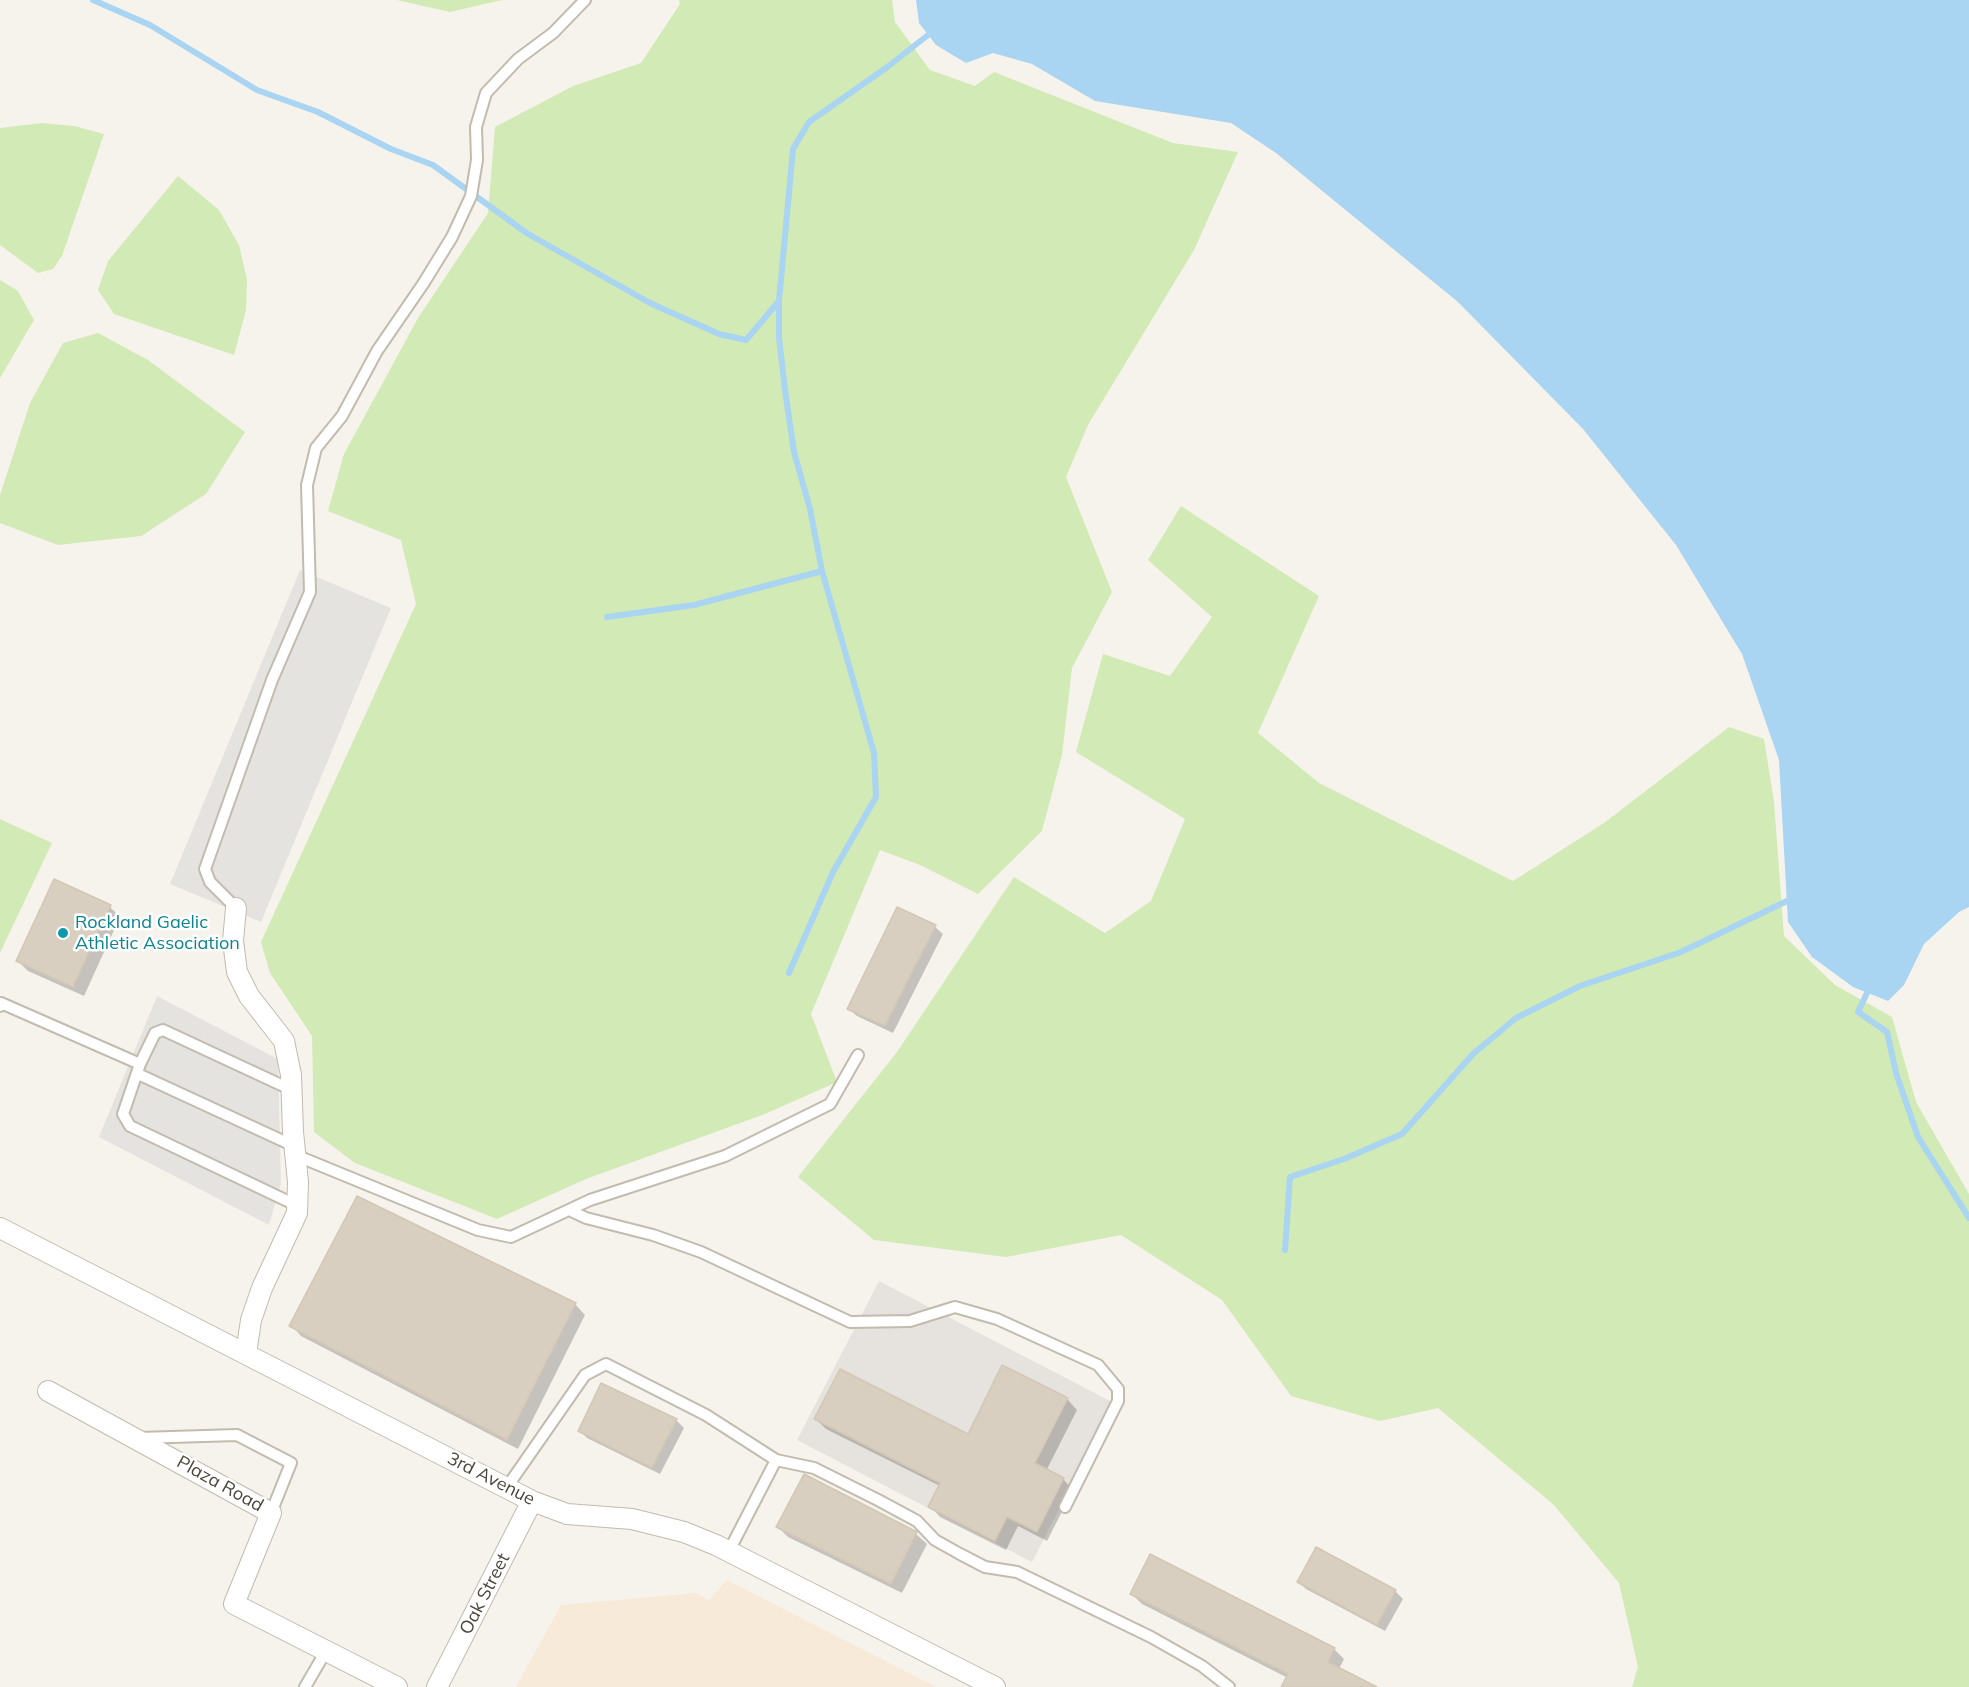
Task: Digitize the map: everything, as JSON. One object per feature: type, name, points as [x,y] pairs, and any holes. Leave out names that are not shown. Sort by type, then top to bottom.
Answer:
[{"type":"street","points":[[236,908],[232,941],[237,972],[249,996],[284,1041],[291,1075],[298,1206],[284,1246],[262,1288],[251,1320],[246,1354]]},
{"type":"street","name":"3rd Avenue","points":[[0,1228],[532,1501],[567,1514],[632,1519],[684,1532],[729,1551],[995,1687]]},
{"type":"street","name":"Plaza Road","points":[[48,1391],[270,1513],[234,1604],[397,1687]]},
{"type":"street","name":"Oak Street","points":[[437,1687],[532,1501]]},
{"type":"lane","points":[[236,908],[210,882],[205,869],[272,680],[310,592],[308,485],[316,448],[342,416],[377,351],[452,237],[471,196],[477,160],[476,127],[486,93],[518,60],[553,33],[585,0]]},
{"type":"lane","points":[[0,1006],[1,1003],[139,1069],[295,1150],[478,1230],[511,1237],[590,1200],[724,1156],[830,1104],[858,1055]]},
{"type":"lane","points":[[292,1090],[163,1030],[155,1033],[123,1114],[130,1126],[298,1206]]},
{"type":"lane","points":[[569,1210],[586,1218],[653,1235],[701,1252],[850,1322],[910,1321],[955,1307],[997,1319],[1098,1365],[1118,1389],[1118,1401],[1065,1507]]},
{"type":"lane","points":[[507,1487],[585,1375],[606,1364],[706,1415],[776,1460],[814,1468],[878,1500],[917,1521],[935,1540],[985,1567],[1017,1572],[1140,1632],[1202,1666],[1229,1687]]},
{"type":"lane","points":[[136,1438],[237,1435],[291,1463],[270,1513]]},
{"type":"lane","points":[[729,1551],[776,1460]]},
{"type":"lane","points":[[305,1687],[326,1651]]},
{"type":"shaded area","points":[[300,570],[391,608],[261,922],[170,884]]},
{"type":"shaded area","points":[[157,996],[278,1059],[281,1183],[269,1225],[99,1137]]},
{"type":"shaded area","points":[[879,1281],[1114,1403],[1032,1562],[797,1440]]},
{"type":"shaded area","points":[[727,1580],[936,1687],[516,1687],[561,1605],[696,1593],[709,1600]]},
{"type":"green space","points":[[397,0],[502,0],[450,12]]},
{"type":"green space","points":[[679,0],[892,0],[895,22],[930,70],[975,86],[994,72],[1173,143],[1238,152],[1194,250],[1088,425],[1066,477],[1112,592],[1072,668],[1062,755],[1042,831],[978,894],[920,865],[880,850],[811,1014],[837,1082],[765,1114],[586,1179],[497,1219],[355,1163],[314,1132],[312,1036],[270,973],[261,942],[416,604],[401,540],[328,511],[344,454],[418,318],[488,213],[495,127],[573,86],[641,63],[680,4]]},
{"type":"green space","points":[[42,123],[74,126],[104,134],[62,256],[53,269],[38,273],[0,245],[0,128]]},
{"type":"green space","points":[[178,176],[219,210],[239,245],[247,280],[246,310],[234,355],[114,314],[98,290],[108,261]]},
{"type":"green space","points":[[0,280],[18,291],[34,320],[0,378]]},
{"type":"green space","points":[[98,333],[148,360],[245,432],[206,494],[141,536],[58,545],[0,523],[0,495],[30,403],[63,343]]},
{"type":"green space","points":[[1181,506],[1319,596],[1258,733],[1319,783],[1513,881],[1604,823],[1729,727],[1764,739],[1774,802],[1784,936],[1835,985],[1892,1017],[1916,1102],[1969,1194],[1969,1687],[1632,1687],[1638,1667],[1619,1583],[1554,1505],[1438,1408],[1380,1421],[1291,1396],[1222,1300],[1121,1235],[1006,1257],[874,1240],[798,1177],[897,1052],[1014,877],[1105,933],[1151,901],[1185,819],[1076,752],[1103,654],[1170,676],[1212,617],[1148,560]]},
{"type":"green space","points":[[0,819],[52,843],[0,953]]},
{"type":"water","points":[[916,0],[1969,0],[1969,907],[1959,912],[1924,944],[1904,985],[1888,1001],[1853,987],[1812,957],[1788,922],[1779,760],[1742,654],[1676,545],[1583,429],[1458,302],[1276,153],[1231,123],[1095,101],[1032,64],[993,53],[966,63],[936,45],[919,23]]},
{"type":"building","name":"Rockland Gaelic Athletic Association","points":[[54,879],[111,905],[73,987],[16,961]]},
{"type":"building","points":[[897,907],[936,925],[885,1026],[847,1009]]},
{"type":"building","points":[[357,1196],[576,1303],[507,1440],[289,1326]]},
{"type":"building","points":[[1002,1365],[1068,1398],[1035,1463],[1064,1478],[1037,1532],[1007,1517],[995,1541],[928,1507],[940,1483],[814,1419],[840,1369],[968,1434]]},
{"type":"building","points":[[601,1383],[677,1419],[652,1468],[578,1431]]},
{"type":"building","points":[[804,1474],[917,1532],[891,1584],[776,1527]]},
{"type":"building","points":[[1316,1547],[1396,1590],[1377,1625],[1297,1582]]},
{"type":"building","points":[[1150,1554],[1335,1648],[1328,1662],[1377,1687],[1281,1687],[1288,1674],[1130,1594]]},
{"type":"waterway","points":[[93,0],[150,25],[257,90],[318,112],[391,149],[433,165],[528,234],[650,303],[719,334],[746,340],[779,301],[793,149],[809,122],[886,68],[928,35]]},
{"type":"waterway","points":[[607,617],[694,605],[822,571],[810,509],[794,452],[779,337],[779,301]]},
{"type":"waterway","points":[[789,973],[833,872],[876,797],[874,753],[822,571]]},
{"type":"waterway","points":[[1285,1250],[1290,1177],[1344,1159],[1402,1134],[1473,1054],[1516,1018],[1580,986],[1681,952],[1787,901]]},
{"type":"waterway","points":[[1867,993],[1858,1012],[1887,1032],[1896,1073],[1918,1137],[1969,1218]]},
{"type":"place","name":"Rockland Gaelic Athletic Association","points":[[63,933]]}]
